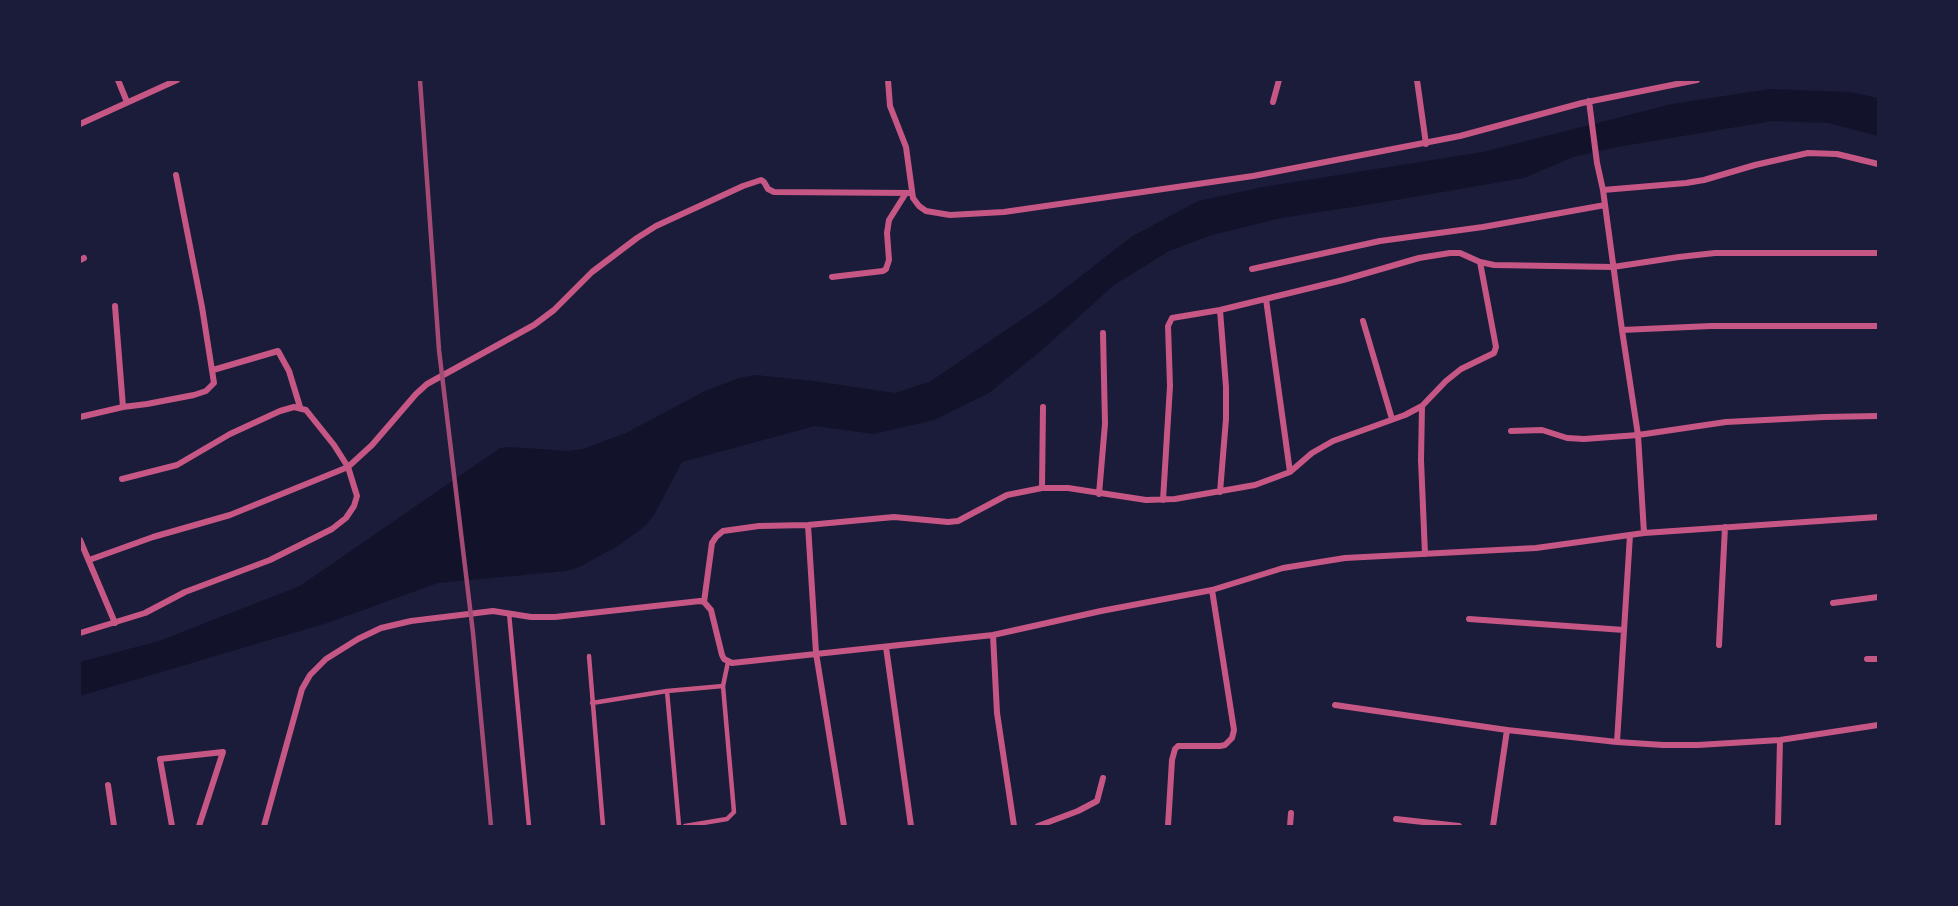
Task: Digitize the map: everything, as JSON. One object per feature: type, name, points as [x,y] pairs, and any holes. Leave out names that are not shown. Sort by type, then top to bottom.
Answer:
[{"type":"street","points":[[118,80],[128,102]]},
{"type":"street","points":[[80,124],[177,80]]},
{"type":"street","points":[[888,80],[890,106],[906,147],[909,193],[926,211],[950,215],[1004,212],[1253,176],[1426,144],[1665,82],[1697,80]]},
{"type":"street","points":[[1273,102],[1279,80]]},
{"type":"street","points":[[1417,80],[1426,144]]},
{"type":"street","points":[[1589,101],[1638,435],[1644,533]]},
{"type":"street","points":[[1603,190],[1704,180],[1773,160],[1808,153],[1837,154],[1878,164]]},
{"type":"street","points":[[80,417],[123,406],[169,400],[206,391],[214,384],[176,175]]},
{"type":"street","points":[[89,560],[153,537],[230,515],[348,467],[384,434],[422,388],[540,320],[554,310],[592,272],[656,226],[743,186],[759,180],[774,192],[909,193]]},
{"type":"street","points":[[832,277],[886,269],[889,260],[887,233],[889,220],[909,193]]},
{"type":"street","points":[[1252,269],[1380,241],[1483,227],[1605,205]]},
{"type":"street","points":[[1163,500],[1170,386],[1168,323],[1172,318],[1266,299],[1434,255],[1460,253],[1480,262],[1494,265],[1613,267],[1715,253],[1878,253]]},
{"type":"street","points":[[1480,262],[1495,351],[1491,356],[1476,361],[1454,374],[1422,406],[1333,441],[1312,453],[1290,472],[1255,485],[1163,500],[1146,500],[1068,488],[1042,488],[1007,495],[958,521],[894,517],[807,525],[759,526],[723,531],[712,543],[704,602],[711,610],[722,655],[728,662],[737,663],[993,635],[1212,590],[1283,568],[1345,558],[1536,548],[1644,533],[1878,517]]},
{"type":"street","points":[[1266,299],[1290,472]]},
{"type":"street","points":[[115,306],[123,406]]},
{"type":"street","points":[[1220,310],[1226,387],[1226,419],[1220,492]]},
{"type":"street","points":[[1363,321],[1392,419]]},
{"type":"street","points":[[1622,330],[1711,326],[1878,326]]},
{"type":"street","points":[[1099,494],[1105,424],[1103,333]]},
{"type":"street","points":[[213,370],[278,351],[289,371],[300,408]]},
{"type":"street","points":[[1422,406],[1421,460],[1425,554]]},
{"type":"street","points":[[80,633],[145,613],[200,586],[270,560],[332,529],[346,518],[357,496],[348,467],[319,425],[306,410],[294,407],[230,434],[177,465],[122,479]]},
{"type":"street","points":[[1042,488],[1044,407]]},
{"type":"street","points":[[1511,431],[1542,430],[1573,439],[1638,435],[1726,422],[1878,416]]},
{"type":"street","points":[[807,525],[816,653],[844,826]]},
{"type":"street","points":[[1719,645],[1725,526]]},
{"type":"street","points":[[1617,742],[1630,535]]},
{"type":"street","points":[[80,540],[115,623]]},
{"type":"street","points":[[1168,826],[1172,760],[1175,749],[1178,746],[1220,746],[1232,738],[1234,730],[1212,590]]},
{"type":"street","points":[[1833,603],[1878,597]]},
{"type":"street","points":[[264,826],[302,689],[310,675],[326,659],[358,639],[381,628],[411,621],[493,611],[555,617],[704,602]]},
{"type":"street","points":[[1469,619],[1624,630]]},
{"type":"street","points":[[993,635],[1000,745],[1014,826]]},
{"type":"street","points":[[886,647],[911,826]]},
{"type":"street","points":[[1867,659],[1878,659]]},
{"type":"street","points":[[1335,705],[1507,730],[1617,742],[1698,745],[1780,740],[1878,725]]},
{"type":"street","points":[[1493,826],[1507,730]]},
{"type":"street","points":[[1778,826],[1780,740]]},
{"type":"street","points":[[172,826],[160,759],[223,752],[199,826]]},
{"type":"street","points":[[1038,826],[1097,801],[1103,778]]},
{"type":"street","points":[[108,786],[114,826]]},
{"type":"street","points":[[1290,826],[1291,813]]},
{"type":"street","points":[[1396,819],[1459,826]]},
{"type":"lane","points":[[509,613],[530,826]]},
{"type":"lane","points":[[589,656],[603,826]]},
{"type":"lane","points":[[685,826],[727,819],[734,812],[723,686],[728,662]]},
{"type":"lane","points":[[592,703],[667,691],[723,686]]},
{"type":"lane","points":[[667,691],[679,826]]},
{"type":"shaded area","points":[[1770,89],[1850,92],[1878,98],[1878,136],[1829,123],[1772,121],[1617,147],[1573,157],[1524,178],[1281,218],[1212,235],[1169,251],[1114,285],[1042,350],[989,393],[934,420],[874,434],[815,426],[682,462],[654,515],[644,527],[618,546],[579,567],[566,571],[438,583],[327,623],[80,696],[80,662],[159,641],[300,586],[500,448],[568,451],[583,449],[626,433],[705,391],[739,378],[755,375],[895,393],[931,381],[1049,301],[1131,237],[1198,201],[1263,187],[1483,152],[1672,104]]},
{"type":"railway","points":[[420,80],[439,350],[473,633],[491,826]]}]
